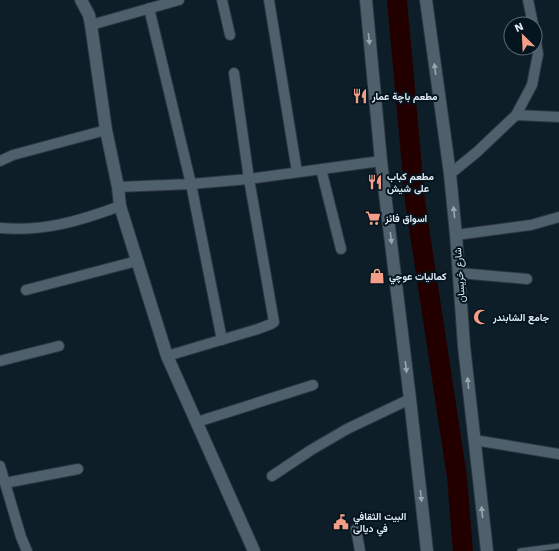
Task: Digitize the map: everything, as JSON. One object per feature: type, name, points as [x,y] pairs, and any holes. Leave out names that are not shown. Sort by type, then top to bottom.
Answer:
[{"type":"street","points":[[81,0],[90,20]]},
{"type":"street","points":[[91,0],[90,20],[106,130],[118,187],[120,206],[167,356],[254,551]]},
{"type":"street","points":[[90,20],[149,8],[179,0]]},
{"type":"street","points":[[222,0],[230,35]]},
{"type":"street","points":[[268,0],[297,172]]},
{"type":"street","points":[[366,0],[381,161],[427,551]]},
{"type":"street","name":"شارع خريسان","points":[[426,0],[450,174],[464,346],[487,551]]},
{"type":"street","points":[[528,0],[531,16]]},
{"type":"street","points":[[149,8],[191,184],[222,340]]},
{"type":"street","points":[[450,174],[478,152],[516,115],[532,84],[538,56]]},
{"type":"street","points":[[167,356],[222,340],[274,322],[249,179],[234,73]]},
{"type":"street","points":[[516,115],[559,117]]},
{"type":"street","points":[[0,160],[13,155],[106,130]]},
{"type":"street","points":[[118,187],[191,184],[249,179],[381,161]]},
{"type":"street","points":[[322,169],[342,250]]},
{"type":"street","points":[[0,228],[38,228],[65,224],[120,206]]},
{"type":"street","points":[[456,235],[531,225],[559,217]]},
{"type":"street","points":[[26,290],[137,261]]},
{"type":"street","points":[[459,273],[527,279]]},
{"type":"street","points":[[0,361],[59,346]]},
{"type":"street","points":[[197,422],[314,385]]},
{"type":"street","points":[[272,476],[347,428],[410,399]]},
{"type":"street","points":[[474,440],[559,454]]},
{"type":"street","points":[[0,466],[21,537],[27,551]]},
{"type":"street","points":[[5,483],[78,469]]},
{"type":"street","points":[[356,529],[360,551]]},
{"type":"lane","points":[[520,551],[559,546]]},
{"type":"waterway","points":[[397,0],[415,201],[457,477],[463,551]]},
{"type":"place","name":"مطعم باچة عمار","points":[[360,96]]},
{"type":"place","name":"مطعم كباب على شيش","points":[[375,182]]},
{"type":"place","name":"اسواق فائز","points":[[373,218]]},
{"type":"place","name":"كماليات عوچي","points":[[377,276]]},
{"type":"place","name":"جامع الشابندر","points":[[481,317]]},
{"type":"place","name":"البيت الثقافي في ديالى","points":[[341,522]]}]
